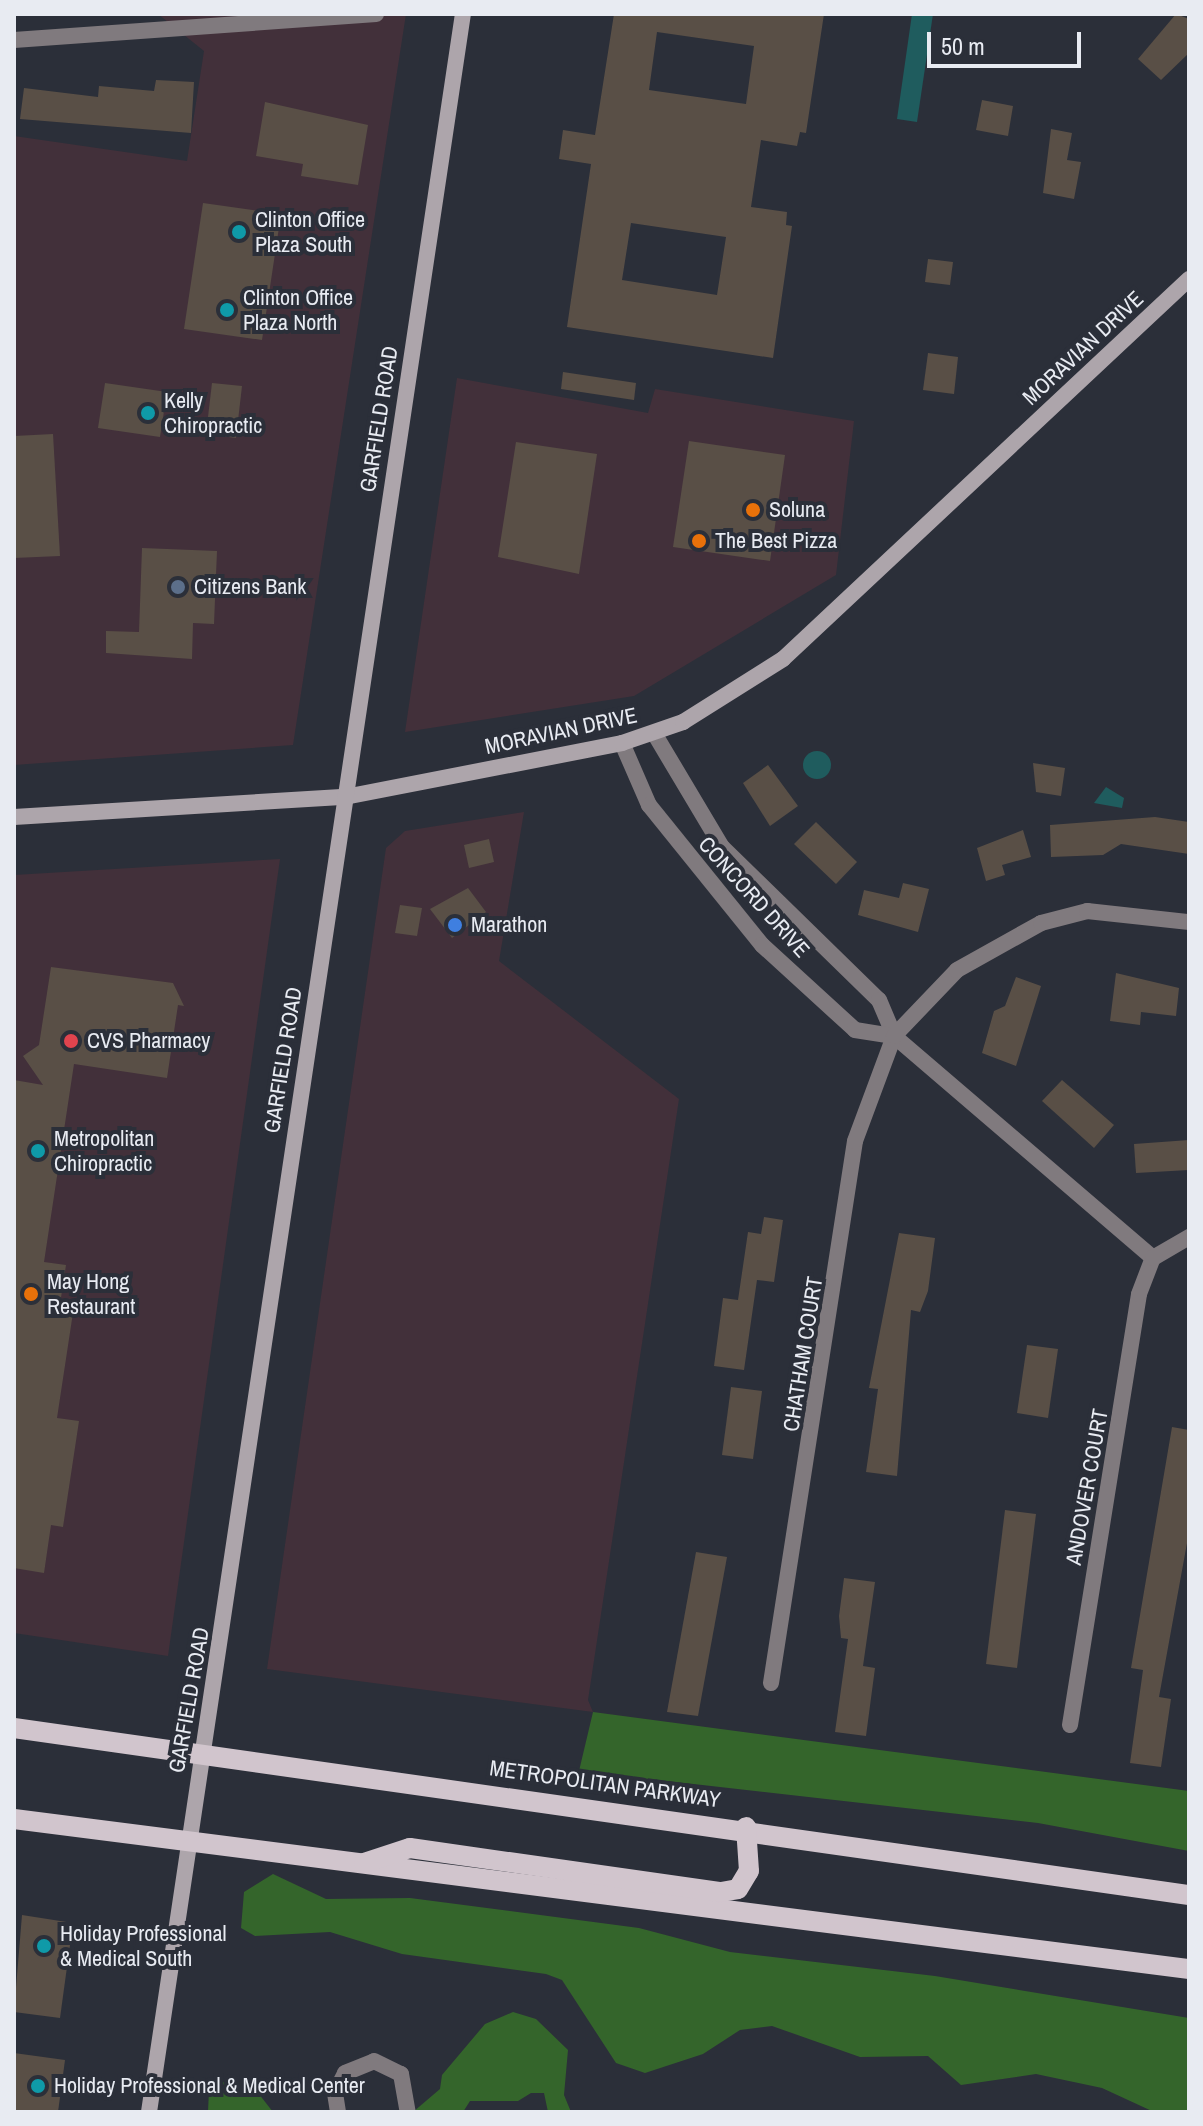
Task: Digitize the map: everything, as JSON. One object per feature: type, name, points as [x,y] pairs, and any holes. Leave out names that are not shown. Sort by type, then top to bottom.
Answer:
[{"type":"main road","name":"GARFIELD ROAD","points":[[149,2112],[461,14]]},
{"type":"main road","name":"MORAVIAN DRIVE","points":[[14,817],[345,797],[622,743],[654,733],[783,659],[1189,279]]},
{"type":"main road","name":"METROPOLITAN PARKWAY","points":[[14,1728],[746,1827],[1189,1895]]},
{"type":"main road","points":[[14,1819],[1189,1969]]},
{"type":"main road","points":[[356,1865],[410,1848],[721,1892],[738,1889],[749,1871],[746,1827]]},
{"type":"street","points":[[14,40],[376,14]]},
{"type":"street","name":"CONCORD DRIVE","points":[[654,733],[722,847],[879,1000],[894,1036],[1153,1258]]},
{"type":"street","name":"CONCORD DRIVE","points":[[622,743],[649,805],[762,945],[855,1030],[894,1036]]},
{"type":"street","points":[[894,1036],[957,970],[1041,923],[1087,911],[1189,922]]},
{"type":"street","name":"CHATHAM COURT","points":[[771,1683],[855,1141],[894,1036]]},
{"type":"street","points":[[1153,1258],[1189,1237]]},
{"type":"street","name":"ANDOVER COURT","points":[[1070,1725],[1139,1294],[1153,1258]]},
{"type":"street","points":[[338,2112],[335,2093],[345,2073],[374,2061],[401,2074],[408,2112]]},
{"type":"shaded area","points":[[158,14],[406,14],[293,745],[14,765],[14,136],[187,161],[204,51]]},
{"type":"shaded area","points":[[912,14],[933,14],[917,122],[897,119]]},
{"type":"shaded area","points":[[457,378],[648,413],[655,389],[854,421],[836,575],[634,696],[405,732]]},
{"type":"shaded area","points":[[817,751],[827,755],[831,765],[827,775],[817,779],[807,775],[803,765],[807,755]]},
{"type":"shaded area","points":[[1106,787],[1124,798],[1122,808],[1094,803]]},
{"type":"shaded area","points":[[524,812],[499,961],[679,1099],[588,1700],[593,1712],[267,1669],[386,848],[405,831]]},
{"type":"shaded area","points":[[280,859],[168,1656],[14,1633],[14,875]]},
{"type":"green space","points":[[593,1712],[1189,1791],[1189,1851],[1038,1823],[579,1771]]},
{"type":"green space","points":[[273,1874],[326,1899],[410,1898],[639,1928],[730,1952],[935,1976],[1189,2018],[1189,2112],[1154,2112],[1102,2088],[1036,2074],[961,2085],[928,2056],[860,2057],[772,2026],[740,2030],[703,2054],[645,2073],[616,2063],[562,1980],[546,1974],[402,1954],[330,1932],[255,1936],[241,1928],[244,1892]]},
{"type":"green space","points":[[513,2012],[536,2019],[568,2050],[564,2095],[571,2112],[548,2112],[544,2093],[531,2093],[518,2101],[470,2101],[463,2112],[413,2112],[440,2089],[442,2075],[485,2024]]},
{"type":"green space","points":[[219,2082],[251,2084],[273,2112],[208,2112],[209,2090]]},
{"type":"building","points":[[614,14],[824,14],[806,133],[800,132],[797,146],[761,140],[751,207],[787,212],[786,225],[792,226],[773,358],[567,327],[591,164],[559,159],[563,130],[595,135]],"holes":[[[657,32],[754,46],[746,104],[649,90]],[[631,223],[726,237],[717,295],[622,280]]]},
{"type":"building","points":[[1176,14],[1189,19],[1189,53],[1161,80],[1138,59]]},
{"type":"building","points":[[156,80],[194,82],[191,133],[20,119],[24,88],[98,97],[99,86],[154,91]]},
{"type":"building","points":[[982,100],[1013,106],[1008,136],[976,130]]},
{"type":"building","points":[[265,102],[368,125],[358,185],[301,176],[303,164],[256,156]]},
{"type":"building","points":[[1051,129],[1072,133],[1067,160],[1081,162],[1074,199],[1043,193]]},
{"type":"building","points":[[203,203],[281,214],[262,340],[184,329]]},
{"type":"building","points":[[928,259],[953,262],[950,285],[925,282]]},
{"type":"building","points":[[928,353],[958,357],[954,394],[923,390]]},
{"type":"building","points":[[563,372],[636,383],[634,400],[561,389]]},
{"type":"building","points":[[105,383],[167,392],[160,437],[98,428]]},
{"type":"building","points":[[212,383],[242,386],[236,438],[206,434]]},
{"type":"building","points":[[53,434],[60,556],[14,558],[14,436]]},
{"type":"building","points":[[689,441],[785,455],[770,561],[673,547]]},
{"type":"building","points":[[516,442],[597,454],[579,574],[498,557]]},
{"type":"building","name":"Citizens Bank","points":[[142,548],[217,551],[214,624],[193,623],[192,659],[106,653],[106,631],[139,632]]},
{"type":"building","points":[[1033,763],[1065,768],[1061,796],[1036,792]]},
{"type":"building","points":[[768,765],[798,806],[770,826],[743,783]]},
{"type":"building","points":[[1155,817],[1189,822],[1189,854],[1121,844],[1103,855],[1051,857],[1050,825]]},
{"type":"building","points":[[816,822],[857,862],[836,884],[794,844]]},
{"type":"building","points":[[1023,830],[1031,857],[1002,865],[1005,875],[986,881],[977,848]]},
{"type":"building","points":[[489,839],[494,862],[469,868],[464,845]]},
{"type":"building","points":[[903,883],[929,889],[918,932],[858,915],[864,890],[899,898]]},
{"type":"building","name":"Marathon","points":[[468,888],[486,912],[452,938],[430,909]]},
{"type":"building","points":[[400,905],[422,908],[417,936],[395,933]]},
{"type":"building","points":[[51,967],[173,983],[184,1006],[178,1005],[167,1078],[74,1064],[44,1262],[66,1265],[60,1304],[74,1306],[57,1418],[79,1421],[63,1527],[51,1525],[44,1573],[14,1568],[14,1080],[43,1085],[23,1056],[39,1045]]},
{"type":"building","points":[[1116,973],[1179,988],[1176,1016],[1141,1012],[1140,1025],[1110,1021]]},
{"type":"building","points":[[1016,977],[1041,986],[1016,1066],[982,1053],[994,1011],[1005,1006]]},
{"type":"building","points":[[1062,1080],[1114,1125],[1094,1148],[1042,1101]]},
{"type":"building","points":[[1189,1140],[1189,1170],[1136,1173],[1134,1144]]},
{"type":"building","points":[[764,1217],[783,1220],[774,1282],[757,1280],[744,1370],[714,1366],[723,1298],[738,1300],[748,1232],[761,1234]]},
{"type":"building","points":[[899,1233],[935,1238],[928,1291],[920,1312],[911,1310],[897,1476],[866,1472],[878,1389],[869,1388]]},
{"type":"building","points":[[1027,1345],[1058,1349],[1048,1418],[1017,1413]]},
{"type":"building","points":[[731,1387],[762,1391],[753,1459],[722,1455]]},
{"type":"building","points":[[1172,1427],[1189,1430],[1189,1532],[1159,1697],[1171,1699],[1161,1767],[1130,1763],[1143,1670],[1131,1668]]},
{"type":"building","points":[[1005,1510],[1036,1514],[1017,1668],[986,1664]]},
{"type":"building","points":[[696,1552],[727,1557],[698,1716],[667,1712]]},
{"type":"building","points":[[844,1578],[875,1582],[863,1666],[875,1668],[866,1736],[835,1732],[848,1639],[841,1638],[839,1616]]},
{"type":"building","name":"Holiday Professional & Medical South","points":[[22,1915],[73,1923],[60,2018],[14,2012]]},
{"type":"building","name":"Holiday Professional & Medical Center","points":[[14,2053],[65,2060],[58,2112],[14,2112]]},
{"type":"place","name":"Clinton Office Plaza South","points":[[239,232]]},
{"type":"place","name":"Clinton Office Plaza North","points":[[227,310]]},
{"type":"place","name":"Kelly Chiropractic","points":[[148,413]]},
{"type":"place","name":"Soluna","points":[[753,510]]},
{"type":"place","name":"The Best Pizza","points":[[699,541]]},
{"type":"place","name":"Citizens Bank","points":[[178,587]]},
{"type":"place","name":"Marathon","points":[[455,925]]},
{"type":"place","name":"CVS Pharmacy","points":[[71,1041]]},
{"type":"place","name":"Metropolitan Chiropractic","points":[[38,1151]]},
{"type":"place","name":"May Hong Restaurant","points":[[31,1294]]},
{"type":"place","name":"Holiday Professional & Medical South","points":[[44,1946]]},
{"type":"place","name":"Holiday Professional & Medical Center","points":[[38,2086]]}]
